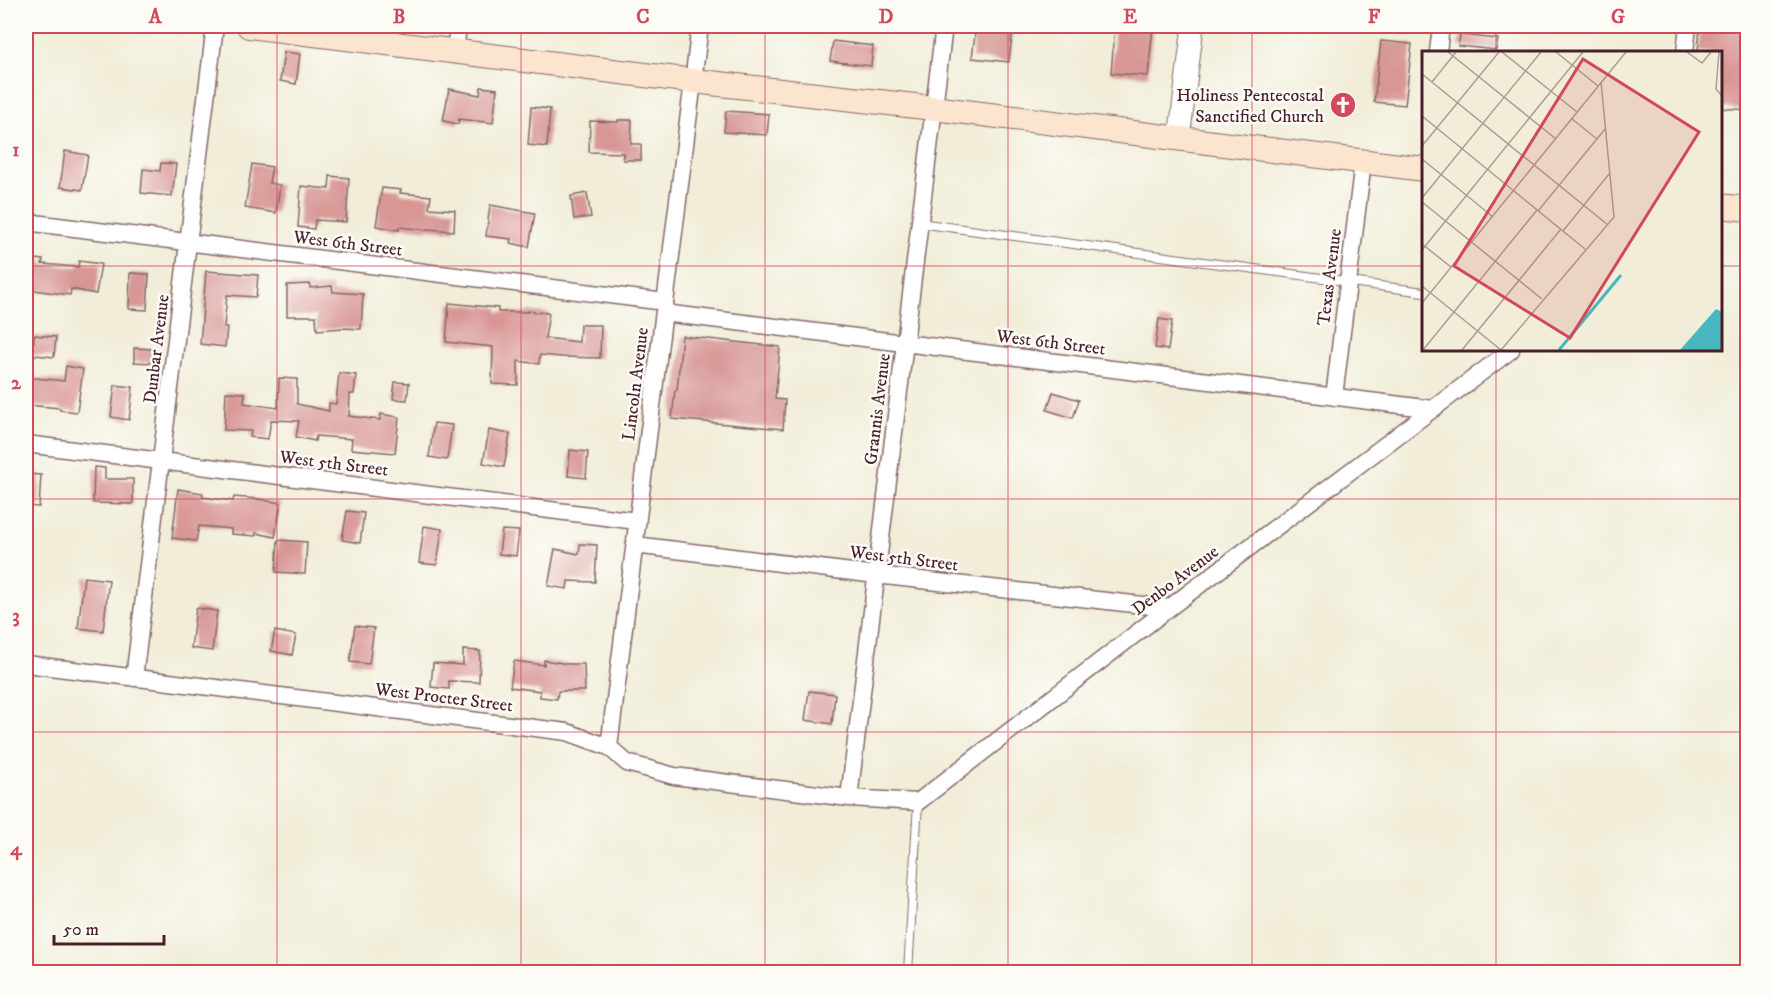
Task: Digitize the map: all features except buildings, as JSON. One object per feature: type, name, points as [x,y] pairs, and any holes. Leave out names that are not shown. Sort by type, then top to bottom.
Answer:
[{"type":"main road","points":[[249,26],[1422,168]]},
{"type":"main road","points":[[1722,206],[1748,209]]},
{"type":"street","name":"Dunbar Avenue","points":[[134,678],[215,26]]},
{"type":"street","points":[[454,52],[458,26]]},
{"type":"street","name":"Lincoln Avenue","points":[[609,747],[700,26]]},
{"type":"street","name":"Grannis Avenue","points":[[849,798],[944,26]]},
{"type":"street","points":[[1179,139],[1193,26]]},
{"type":"street","points":[[1438,51],[1441,26]]},
{"type":"street","points":[[1685,51],[1688,26]]},
{"type":"street","name":"Texas Avenue","points":[[1334,397],[1363,162]]},
{"type":"street","name":"West 6th Street","points":[[26,222],[664,308],[905,343],[1432,409]]},
{"type":"street","name":"Denbo Avenue","points":[[918,802],[1169,608],[1510,351]]},
{"type":"street","name":"West 5th Street","points":[[26,444],[638,521]]},
{"type":"street","name":"West 5th Street","points":[[634,545],[1169,608]]},
{"type":"street","name":"West Procter Street","points":[[26,664],[567,732],[609,747],[627,763],[674,776],[849,798]]},
{"type":"street","points":[[849,798],[918,802]]},
{"type":"lane","points":[[919,223],[1422,292]]},
{"type":"lane","points":[[908,972],[918,802]]},
{"type":"place","name":"Holiness Pentecostal Sanctified Church","points":[[1343,105]]}]
